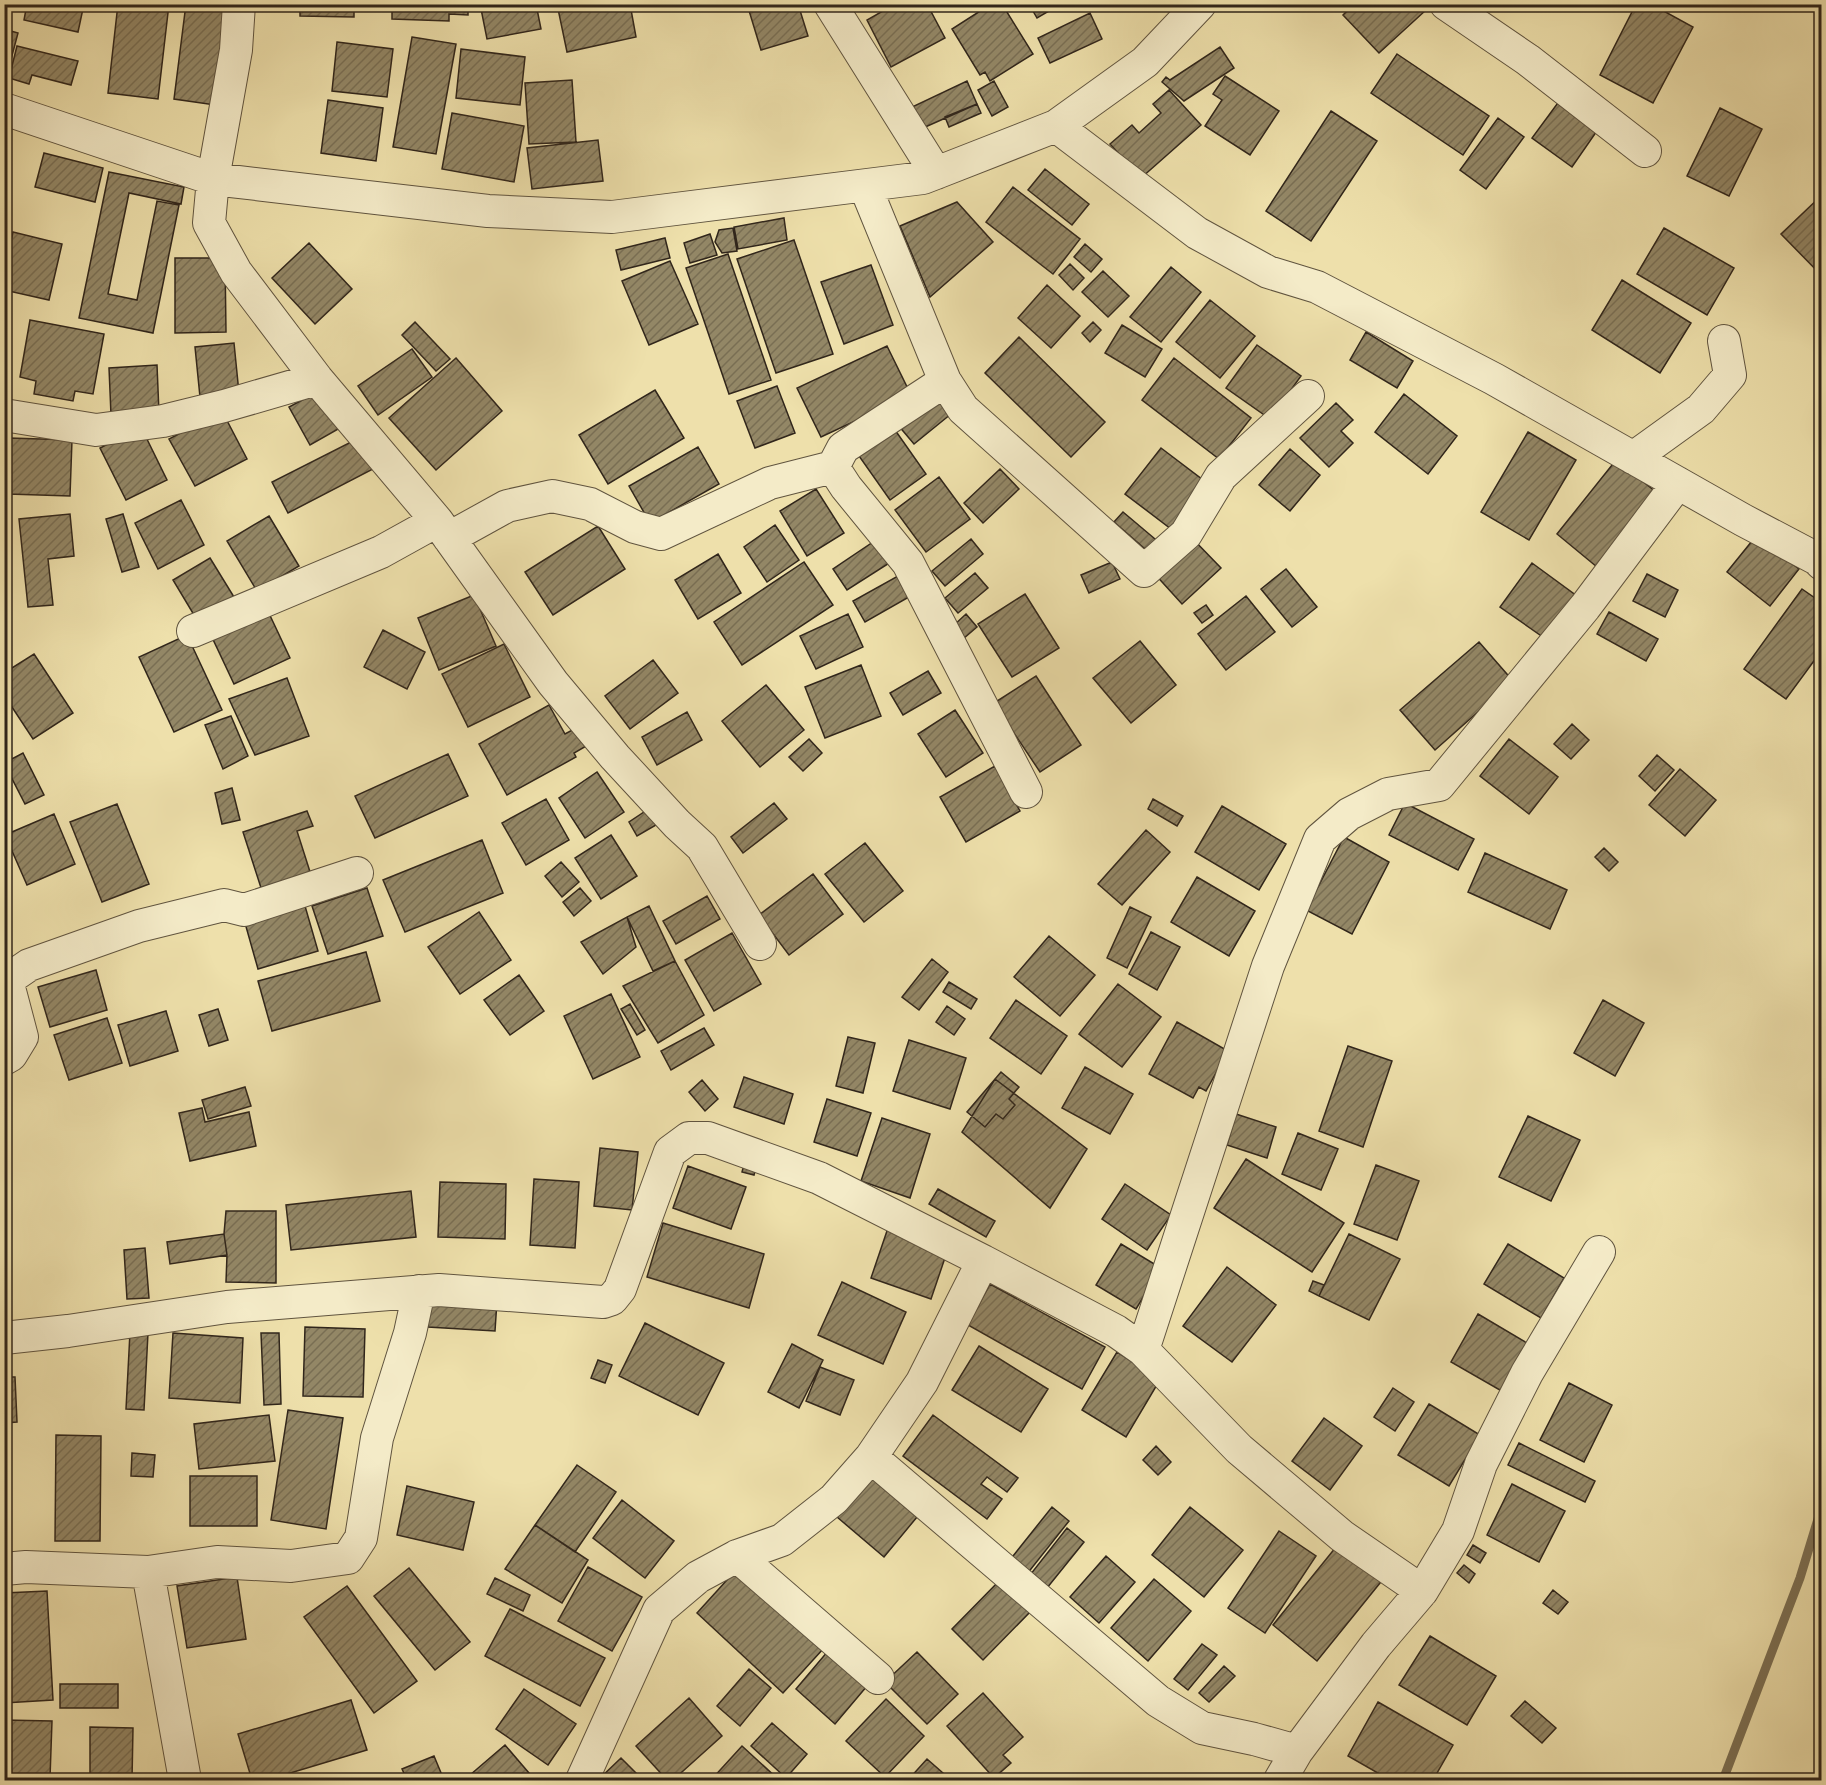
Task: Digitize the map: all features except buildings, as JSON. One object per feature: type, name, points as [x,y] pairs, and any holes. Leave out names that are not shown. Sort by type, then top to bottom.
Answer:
[{"type":"street","points":[[239,4],[236,50],[213,179],[209,223],[236,272],[317,379],[443,530],[553,683],[615,757],[677,824],[702,847],[760,944]]},
{"type":"street","points":[[830,4],[936,173]]},
{"type":"street","points":[[4,109],[213,179],[488,211],[612,218],[923,178],[1056,126],[1145,62],[1200,4]]},
{"type":"street","points":[[1446,4],[1528,60],[1645,151]]},
{"type":"street","points":[[1056,126],[1197,233],[1268,272],[1317,287],[1494,379],[1817,559],[1821,564]]},
{"type":"street","points":[[865,186],[945,381],[963,409],[1144,571],[1186,534],[1221,476],[1308,396]]},
{"type":"street","points":[[1633,458],[1701,409],[1730,375],[1724,341]]},
{"type":"street","points":[[4,415],[96,430],[163,421],[317,379]]},
{"type":"street","points":[[193,631],[381,552],[507,506],[552,496],[590,504],[635,527],[661,534],[770,483],[833,467],[843,448],[945,381]]},
{"type":"street","points":[[833,467],[846,487],[908,563],[1026,792]]},
{"type":"street","points":[[1143,1350],[1268,966],[1320,838],[1350,814],[1388,794],[1439,785],[1585,607],[1678,483]]},
{"type":"street","points":[[4,1059],[11,1055],[22,1037],[6,979],[29,965],[139,926],[224,905],[244,910],[357,873]]},
{"type":"street","points":[[4,1338],[68,1331],[227,1307],[419,1291],[439,1290],[603,1302],[612,1299],[620,1289],[670,1152],[689,1138],[708,1138],[819,1178],[983,1261],[1116,1332],[1143,1350],[1239,1449],[1342,1536],[1422,1591]]},
{"type":"street","points":[[1280,1780],[1297,1751],[1376,1645],[1422,1591],[1458,1532],[1481,1464],[1527,1373],[1599,1252]]},
{"type":"street","points":[[582,1780],[659,1611],[698,1577],[737,1556],[782,1540],[834,1499],[871,1457],[922,1382],[983,1261]]},
{"type":"street","points":[[4,1569],[26,1567],[148,1572],[217,1562],[291,1566],[348,1558],[361,1538],[377,1438],[410,1333],[419,1291]]},
{"type":"street","points":[[871,1457],[1158,1701],[1202,1728],[1297,1751]]},
{"type":"street","points":[[737,1556],[878,1678]]},
{"type":"street","points":[[148,1572],[185,1780]]},
{"type":"waterway","points":[[1723,1780],[1800,1578],[1822,1506]]}]
